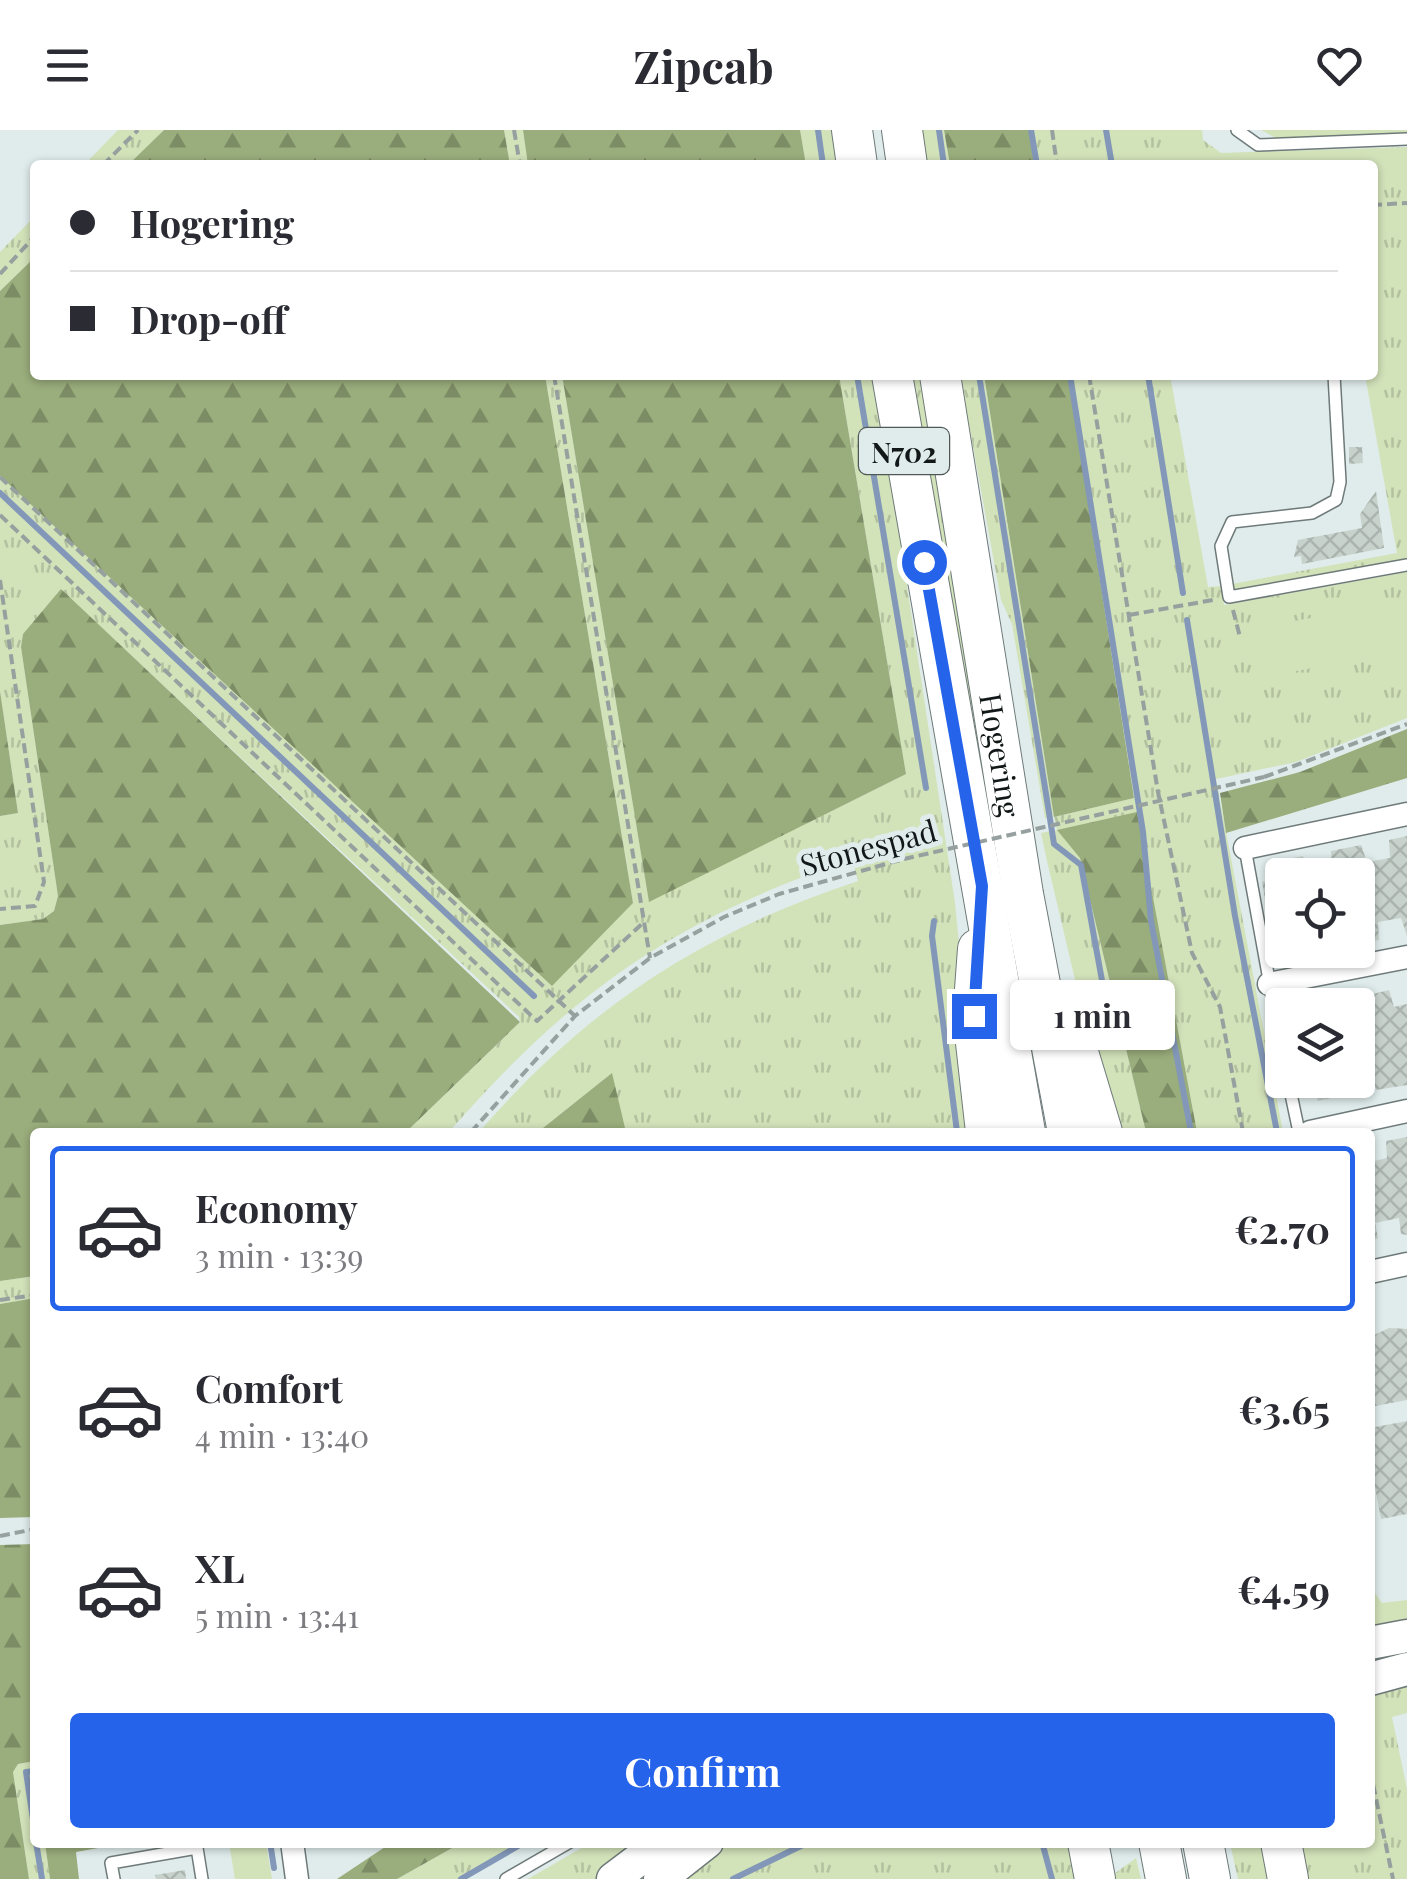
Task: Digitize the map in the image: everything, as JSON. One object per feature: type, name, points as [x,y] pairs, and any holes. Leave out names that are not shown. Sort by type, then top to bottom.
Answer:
[{"type":"highway","points":[[852,130],[857,160]]},
{"type":"highway","points":[[902,130],[906,160]]},
{"type":"highway","name":"Hogering","points":[[893,380],[1024,1128]]},
{"type":"highway","name":"Hogering","points":[[941,380],[1023,894],[1067,1128]]},
{"type":"highway","name":"N702","points":[[982,886],[974,1016],[986,1128]]},
{"type":"highway","name":"N702","points":[[1023,894],[1082,1056],[1101,1128]]},
{"type":"highway","points":[[1089,1848],[1095,1879]]},
{"type":"highway","points":[[1159,1848],[1166,1879]]},
{"type":"highway","points":[[1204,1848],[1210,1879]]},
{"type":"highway","points":[[1281,1848],[1288,1879]]},
{"type":"main road","points":[[1375,1642],[1407,1636]]},
{"type":"main road","points":[[1375,1678],[1407,1669]]},
{"type":"main road","points":[[612,1879],[654,1848]]},
{"type":"main road","points":[[660,1879],[699,1848]]},
{"type":"street","points":[[1245,848],[1407,814]]},
{"type":"street","points":[[1269,984],[1407,957]]},
{"type":"street","points":[[1328,1128],[1407,1111]]},
{"type":"street","points":[[1375,1271],[1407,1264]]},
{"type":"street","points":[[293,1848],[297,1879]]},
{"type":"lane","points":[[1237,130],[1258,145],[1407,139]]},
{"type":"lane","points":[[1334,380],[1340,482],[1336,500],[1312,513],[1232,522],[1221,546],[1229,597],[1407,565]]},
{"type":"lane","points":[[1245,848],[1270,988]]},
{"type":"lane","points":[[1292,1098],[1298,1128]]},
{"type":"lane","points":[[114,1879],[111,1863],[197,1848],[202,1879]]},
{"type":"lane","points":[[506,1879],[560,1848]]},
{"type":"path","points":[[109,160],[138,130]]},
{"type":"path","points":[[514,130],[519,160]]},
{"type":"path","points":[[1052,130],[1056,160]]},
{"type":"path","points":[[1378,205],[1407,203]]},
{"type":"path","points":[[0,274],[30,241]]},
{"type":"path","points":[[555,380],[650,958]]},
{"type":"path","points":[[1090,380],[1158,792],[1192,953],[1220,1007],[1243,1128]]},
{"type":"path","points":[[0,476],[576,1016]]},
{"type":"path","points":[[0,515],[537,1021],[644,922]]},
{"type":"path","points":[[0,580],[44,882],[35,906],[0,909]]},
{"type":"path","points":[[1130,615],[1229,597],[1240,637]]},
{"type":"path","name":"Stonespad","points":[[475,1128],[576,1016],[650,958],[724,917],[779,894],[904,859],[1264,777],[1407,724]]},
{"type":"path","points":[[0,1300],[30,1296]]},
{"type":"path","points":[[0,1536],[30,1530]]},
{"type":"path","points":[[1375,1794],[1393,1879]]},
{"type":"green space","points":[[118,130],[164,130],[133,160],[89,160]]},
{"type":"green space","points":[[164,130],[504,130],[509,160],[133,160]]},
{"type":"green space","points":[[504,130],[523,130],[527,160],[509,160]]},
{"type":"green space","points":[[523,130],[800,130],[805,160],[527,160]]},
{"type":"green space","points":[[800,130],[837,130],[841,160],[805,160]]},
{"type":"green space","points":[[918,130],[944,130],[949,160],[922,160]]},
{"type":"green space","points":[[944,130],[1029,130],[1034,160],[949,160]]},
{"type":"green space","points":[[1029,130],[1202,130],[1203,140],[1221,153],[1407,147],[1407,559],[1236,590],[1232,584],[1397,553],[1366,380],[1378,380],[1378,160],[1034,160]]},
{"type":"green space","points":[[1261,130],[1407,130],[1407,133],[1278,139]]},
{"type":"green space","points":[[30,221],[30,262],[0,291],[0,252]]},
{"type":"green space","points":[[30,262],[30,380],[546,380],[633,903],[552,986],[0,476],[0,291]]},
{"type":"green space","points":[[546,380],[563,380],[649,901],[906,774],[840,380],[876,380],[955,903],[978,1128],[625,1128],[611,1074],[543,1128],[483,1128],[520,1087],[605,1011],[697,950],[747,925],[858,881],[852,859],[789,882],[679,935],[630,966],[539,1038],[453,1128],[410,1128],[520,1022],[519,1017],[61,590],[23,634],[21,647],[58,896],[54,911],[43,919],[0,925],[0,816],[18,813],[0,691],[0,476],[552,985],[633,903]]},
{"type":"green space","points":[[563,380],[840,380],[906,774],[649,902]]},
{"type":"green space","points":[[912,380],[926,380],[1003,818],[983,823]]},
{"type":"green space","points":[[961,380],[985,380],[1054,817],[1045,818],[1012,624],[1001,600]]},
{"type":"green space","points":[[985,380],[1069,380],[1134,798],[1054,817]]},
{"type":"green space","points":[[1069,380],[1171,380],[1208,587],[1222,586],[1224,605],[1407,572],[1407,718],[1296,762],[1216,779],[1265,1037],[1265,1098],[1277,1098],[1282,1128],[1196,1128],[1137,813],[1080,858],[1145,1128],[1110,1128],[1041,833],[1057,830],[1054,817],[1134,798]]},
{"type":"green space","points":[[61,589],[520,1022],[410,1128],[30,1128],[30,1277],[0,1281],[0,925],[43,919],[54,911],[58,896],[21,647],[23,634]]},
{"type":"green space","points":[[1401,602],[1407,651],[1263,677],[1254,628]]},
{"type":"green space","points":[[0,691],[18,813],[0,816]]},
{"type":"green space","points":[[1407,729],[1407,778],[1226,833],[1220,793],[1300,772]]},
{"type":"green space","points":[[1137,812],[1196,1128],[1145,1128],[1080,858],[1057,830]]},
{"type":"green space","points":[[612,1073],[625,1128],[543,1128]]},
{"type":"green space","points":[[30,1277],[30,1299],[0,1304],[0,1281]]},
{"type":"green space","points":[[30,1299],[30,1517],[0,1518],[0,1304]]},
{"type":"green space","points":[[30,1544],[30,1762],[18,1764],[13,1772],[29,1879],[0,1879],[0,1545]]},
{"type":"green space","points":[[1375,1593],[1382,1603],[1407,1600],[1407,1621],[1375,1627]]},
{"type":"green space","points":[[1407,1678],[1407,1713],[1392,1717],[1407,1789],[1407,1879],[1298,1879],[1292,1848],[1375,1848],[1375,1683]]},
{"type":"green space","points":[[30,1762],[30,1848],[46,1848],[50,1879],[29,1879],[13,1772],[18,1764]]},
{"type":"green space","points":[[46,1848],[98,1848],[76,1852],[79,1879],[50,1879]]},
{"type":"green space","points":[[230,1848],[267,1848],[272,1879],[235,1879]]},
{"type":"green space","points":[[384,1848],[452,1848],[397,1879],[337,1879]]},
{"type":"green space","points":[[452,1848],[514,1848],[457,1879],[397,1879]]},
{"type":"green space","points":[[581,1848],[645,1848],[605,1879],[528,1879]]},
{"type":"green space","points":[[716,1848],[1082,1848],[1088,1879],[669,1879]]},
{"type":"green space","points":[[1231,1848],[1268,1848],[1274,1879],[1238,1879]]},
{"type":"green space","points":[[1136,1858],[1141,1879],[1107,1879]]},
{"type":"building","points":[[1349,447],[1362,447],[1363,463],[1349,464]]},
{"type":"building","points":[[1376,491],[1384,548],[1302,564],[1301,556],[1294,557],[1298,540],[1362,528],[1360,514]]},
{"type":"building","points":[[1407,836],[1407,936],[1401,918],[1378,922],[1379,940],[1375,941],[1375,861],[1390,858],[1389,840]]},
{"type":"building","points":[[1361,845],[1366,858],[1331,858],[1331,851]]},
{"type":"building","points":[[1389,990],[1394,1007],[1407,1004],[1407,1085],[1376,1090],[1375,994]]},
{"type":"building","points":[[1407,1137],[1407,1235],[1401,1234],[1399,1218],[1375,1223],[1375,1161],[1387,1158],[1386,1141]]},
{"type":"building","points":[[1389,1328],[1407,1329],[1407,1400],[1375,1406],[1375,1335]]},
{"type":"building","points":[[1407,1421],[1407,1514],[1381,1519],[1375,1487],[1375,1427]]},
{"type":"building","points":[[185,1870],[186,1879],[156,1879],[155,1875]]},
{"type":"waterway","points":[[818,130],[822,160]]},
{"type":"waterway","points":[[939,130],[943,160]]},
{"type":"waterway","points":[[1031,130],[1036,160]]},
{"type":"waterway","points":[[1106,130],[1111,160]]},
{"type":"waterway","points":[[858,380],[926,788]]},
{"type":"waterway","points":[[980,380],[1054,844],[1081,865],[1105,997],[1120,1020],[1163,991]]},
{"type":"waterway","points":[[1071,380],[1143,832],[1151,921],[1190,1128]]},
{"type":"waterway","points":[[1149,380],[1183,593]]},
{"type":"waterway","points":[[0,493],[534,996]]},
{"type":"waterway","points":[[1187,620],[1235,916],[1276,1128]]},
{"type":"waterway","points":[[934,921],[932,936],[956,1128]]},
{"type":"waterway","points":[[30,1772],[26,1772],[30,1799]]},
{"type":"waterway","points":[[37,1848],[42,1879]]},
{"type":"waterway","points":[[271,1848],[274,1868]]},
{"type":"waterway","points":[[461,1879],[515,1848]]},
{"type":"waterway","points":[[733,1879],[797,1848]]},
{"type":"waterway","points":[[1044,1848],[1052,1879]]},
{"type":"route","points":[[924,562],[982,886],[974,1016]]}]
